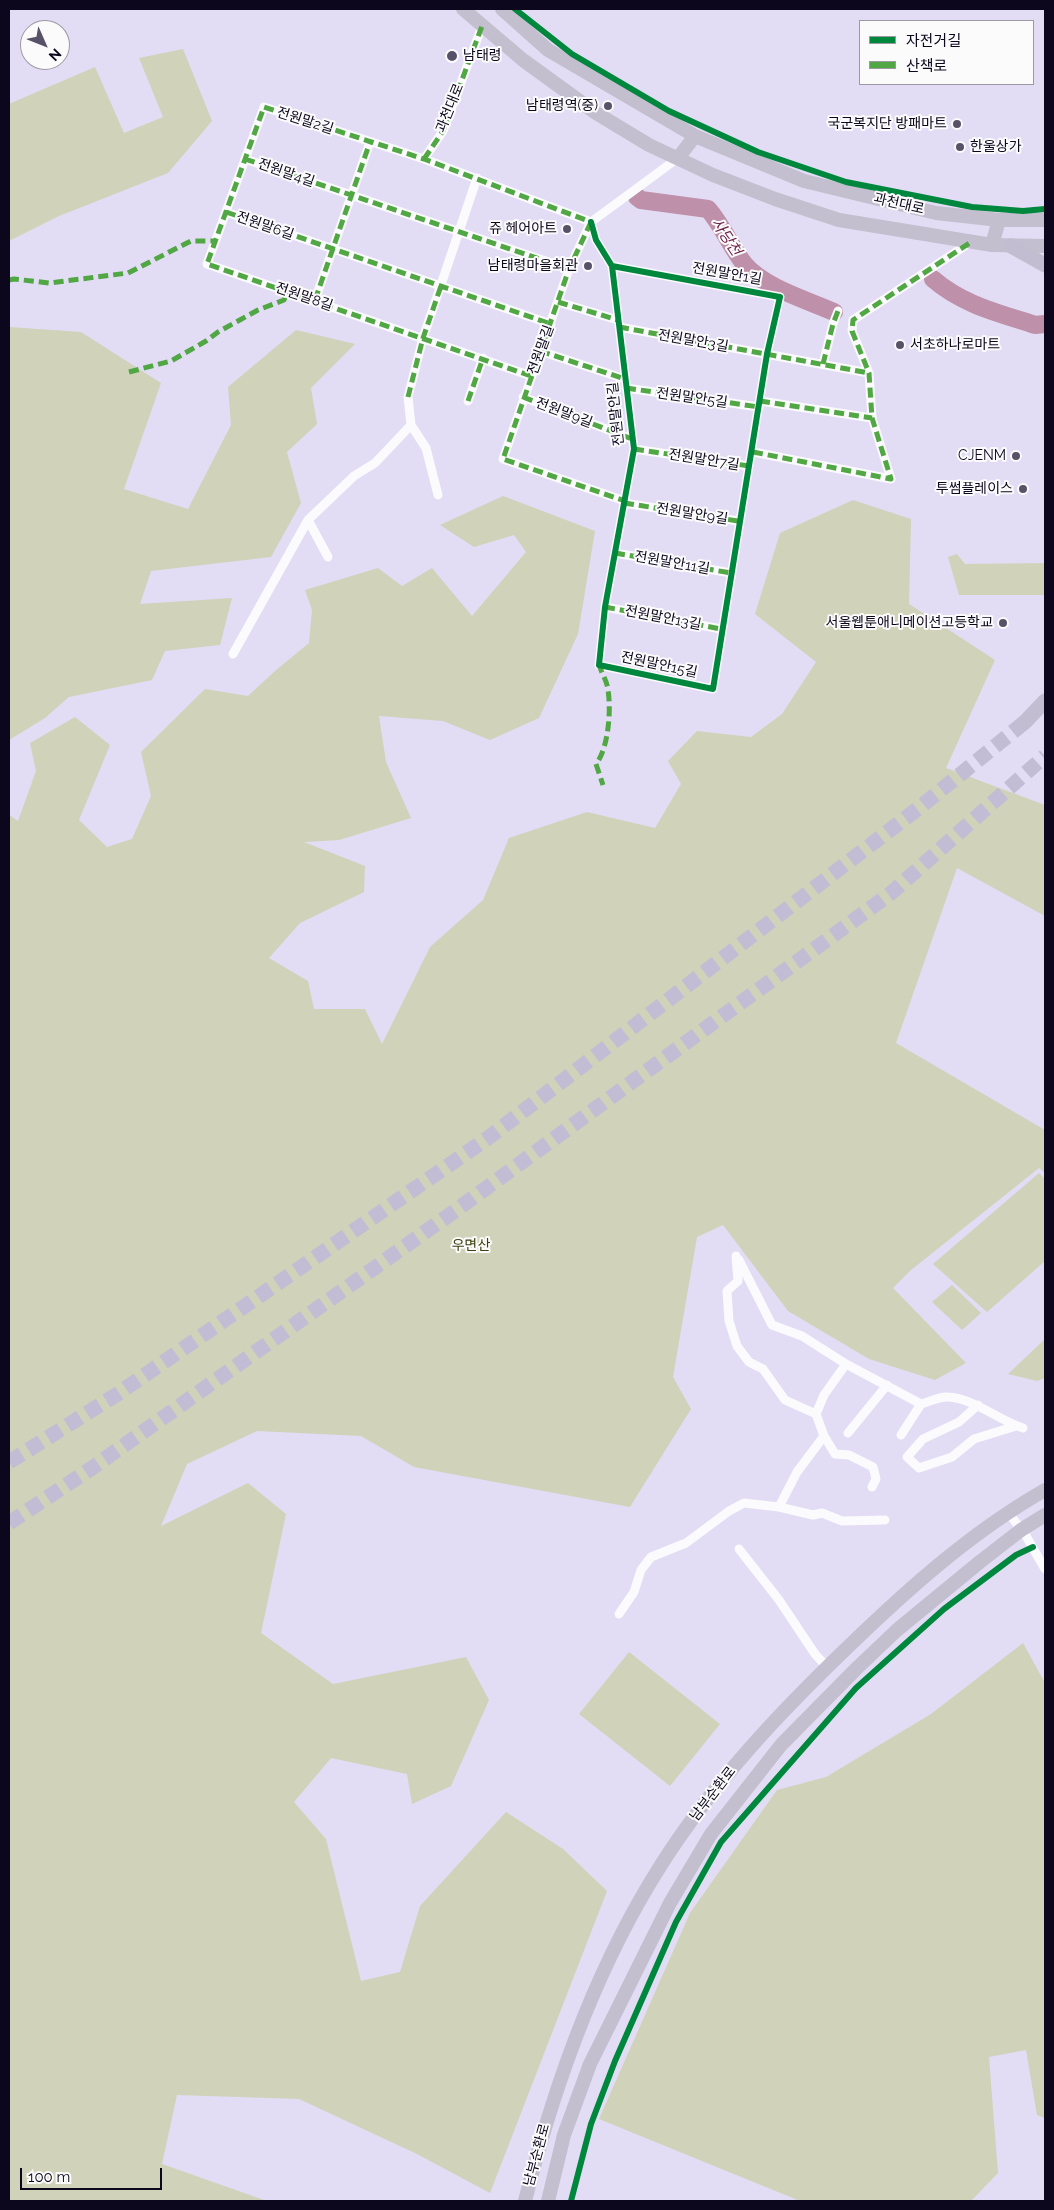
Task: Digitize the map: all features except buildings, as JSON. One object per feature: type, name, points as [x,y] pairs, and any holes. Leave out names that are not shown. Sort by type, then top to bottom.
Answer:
[{"type":"highway","points":[[1012,246],[1045,265]]},
{"type":"highway","points":[[1025,722],[1045,702]]},
{"type":"main road","name":"과천대로","points":[[463,9],[523,60],[596,113],[649,145],[766,196],[839,220],[992,245],[1045,246]]},
{"type":"main road","name":"과천대로","points":[[502,9],[548,50],[695,136],[804,181],[936,213],[998,220],[1045,220]]},
{"type":"main road","points":[[678,158],[695,136]]},
{"type":"main road","points":[[992,245],[998,220]]},
{"type":"main road","name":"남부순환로","points":[[525,2201],[549,2111],[588,2008],[631,1915],[661,1864],[712,1794],[774,1722],[827,1667],[890,1607],[1008,1512],[1045,1490]]},
{"type":"main road","name":"남부순환로","points":[[548,2201],[564,2135],[590,2064],[670,1903],[711,1834],[781,1745],[857,1668],[897,1630],[1022,1530],[1045,1515]]},
{"type":"street","name":"과천대로","points":[[424,159],[443,131],[482,26]]},
{"type":"street","name":"전원말2길","points":[[245,159],[264,107],[424,159],[591,222]]},
{"type":"street","points":[[315,300],[370,142]]},
{"type":"street","name":"전원말길","points":[[625,502],[503,459],[523,397],[570,269],[591,222],[678,158]]},
{"type":"street","name":"전원말4길","points":[[226,212],[245,159],[570,269]]},
{"type":"street","points":[[438,494],[426,448],[411,425],[408,397],[423,338],[477,178]]},
{"type":"street","name":"전원말6길","points":[[214,241],[226,212],[551,324]]},
{"type":"street","name":"전원말안길","points":[[591,222],[596,240],[612,266],[634,449],[606,607],[599,665]]},
{"type":"street","name":"전원말8길","points":[[214,241],[207,264],[531,376]]},
{"type":"street","points":[[872,418],[869,373],[852,331],[853,320],[970,242]]},
{"type":"street","name":"전원말안1길","points":[[612,266],[780,296],[767,354]]},
{"type":"street","name":"전원말안3길","points":[[558,302],[618,323],[869,373]]},
{"type":"street","points":[[823,364],[832,324],[838,311]]},
{"type":"street","name":"전원말안5길","points":[[540,351],[626,383],[759,404],[872,418]]},
{"type":"street","points":[[749,466],[767,354]]},
{"type":"street","points":[[468,401],[483,358]]},
{"type":"street","name":"전원말9길","points":[[523,397],[632,439]]},
{"type":"street","name":"전원말안7길","points":[[752,452],[891,479],[872,418]]},
{"type":"street","points":[[233,654],[308,520],[354,476],[375,463],[411,425]]},
{"type":"street","name":"전원말안7길","points":[[634,449],[749,466],[738,521]]},
{"type":"street","name":"전원말안9길","points":[[625,502],[738,521],[731,572]]},
{"type":"street","points":[[308,520],[328,556]]},
{"type":"street","name":"전원말안11길","points":[[615,553],[731,572]]},
{"type":"street","points":[[722,629],[731,572]]},
{"type":"street","name":"전원말안13길","points":[[606,607],[722,629]]},
{"type":"street","name":"전원말안15길","points":[[599,665],[713,689],[722,629]]},
{"type":"street","points":[[816,1414],[785,1400],[763,1369],[749,1362],[737,1346],[729,1321],[727,1291],[738,1281],[736,1256],[772,1325],[802,1336],[846,1364],[921,1404]]},
{"type":"street","points":[[846,1364],[824,1395],[816,1414],[824,1436],[835,1454],[849,1456],[873,1467],[876,1479],[872,1487]]},
{"type":"street","points":[[848,1433],[887,1385]]},
{"type":"street","points":[[901,1435],[921,1404],[947,1396],[978,1405],[1020,1427],[974,1439],[952,1456],[919,1468],[907,1457],[923,1439],[959,1422],[978,1405]]},
{"type":"street","points":[[778,1508],[797,1472],[824,1436]]},
{"type":"street","points":[[619,1614],[634,1592],[641,1570],[651,1557],[686,1543],[729,1511],[744,1503],[813,1515],[822,1513],[842,1521],[886,1520]]},
{"type":"street","points":[[1008,1512],[1022,1530],[1045,1569]]},
{"type":"street","points":[[739,1549],[779,1600],[815,1654],[827,1667]]},
{"type":"green space","points":[[183,49],[212,121],[168,173],[59,216],[9,241],[9,104],[95,67],[124,133],[163,117],[139,58]]},
{"type":"green space","points":[[9,327],[81,332],[161,383],[124,489],[188,509],[231,425],[228,387],[296,330],[355,344],[311,388],[317,424],[287,452],[301,503],[271,557],[151,571],[140,604],[232,598],[220,645],[165,651],[152,680],[69,697],[45,718],[9,740]]},
{"type":"green space","name":"우면산","points":[[503,496],[595,531],[578,634],[539,718],[490,740],[443,721],[379,716],[386,762],[411,818],[339,840],[304,842],[365,866],[364,892],[300,923],[269,958],[308,981],[314,1009],[365,1009],[382,1044],[430,947],[483,900],[509,838],[587,812],[655,828],[681,784],[668,761],[697,731],[751,737],[782,714],[816,662],[755,614],[780,533],[853,500],[911,519],[909,604],[995,660],[946,768],[1045,805],[1045,916],[957,868],[896,1043],[1045,1130],[1045,1173],[1039,1168],[911,1270],[893,1288],[966,1363],[935,1380],[869,1359],[788,1311],[723,1225],[697,1237],[673,1377],[691,1409],[630,1507],[414,1467],[361,1436],[257,1431],[187,1464],[161,1526],[248,1483],[286,1514],[261,1633],[333,1684],[466,1657],[489,1700],[451,1786],[412,1804],[407,1774],[331,1758],[294,1802],[326,1839],[361,1981],[400,1972],[420,1906],[506,1812],[563,1849],[607,1891],[490,2193],[417,2154],[299,2099],[177,2095],[162,2164],[267,2201],[9,2201],[9,815],[18,821],[36,771],[30,743],[75,717],[110,745],[79,820],[107,847],[132,839],[151,796],[141,752],[205,689],[248,696],[309,643],[312,610],[305,590],[378,568],[402,586],[432,568],[472,616],[526,552],[514,535],[474,547],[440,525]]},
{"type":"green space","points":[[957,554],[965,564],[1045,563],[1045,595],[959,595],[948,557]]},
{"type":"green space","points":[[1039,1173],[1045,1179],[1045,1261],[987,1312],[933,1264]]},
{"type":"green space","points":[[952,1285],[981,1313],[962,1330],[932,1302]]},
{"type":"green space","points":[[1045,1339],[1045,1378],[1037,1381],[1008,1374]]},
{"type":"green space","points":[[1023,1643],[1045,1683],[1045,2118],[1037,2115],[1026,2050],[989,2057],[998,2173],[971,2201],[800,2201],[599,2119],[690,1913],[777,1790],[826,1777],[931,1714]]},
{"type":"green space","points":[[629,1652],[720,1724],[670,1786],[579,1714]]},
{"type":"waterway","name":"사당천","points":[[637,197],[641,200],[708,209],[740,258],[753,273],[775,287],[834,312]]},
{"type":"waterway","name":"사당천","points":[[933,279],[969,302],[1035,325],[1045,324]]},
{"type":"tunnel","points":[[9,1462],[116,1395],[488,1138],[920,807],[1025,722]]},
{"type":"tunnel","points":[[9,1523],[92,1468],[452,1213],[890,894],[1045,756]]},
{"type":"marked path","points":[[424,159],[443,131],[482,26]]},
{"type":"marked path","points":[[531,376],[207,264],[264,107],[424,159],[591,222]]},
{"type":"marked path","points":[[315,300],[370,142]]},
{"type":"marked path","points":[[245,159],[569,269]]},
{"type":"marked path","points":[[226,212],[551,324]]},
{"type":"marked path","points":[[591,222],[569,269],[503,459],[625,501]]},
{"type":"marked path","points":[[9,280],[49,283],[128,273],[191,241],[214,241]]},
{"type":"marked path","points":[[753,452],[891,479],[872,418],[869,373],[852,331],[853,320],[971,242]]},
{"type":"marked path","points":[[408,397],[423,338],[441,286]]},
{"type":"marked path","points":[[129,372],[171,361],[258,310],[284,300],[288,291]]},
{"type":"marked path","points":[[558,302],[618,320]]},
{"type":"marked path","points":[[823,364],[838,311]]},
{"type":"marked path","points":[[619,327],[869,373]]},
{"type":"marked path","points":[[540,351],[625,379]]},
{"type":"marked path","points":[[468,401],[483,358]]},
{"type":"marked path","points":[[626,388],[759,407]]},
{"type":"marked path","points":[[523,397],[632,439]]},
{"type":"marked path","points":[[760,401],[872,418]]},
{"type":"marked path","points":[[634,449],[749,466]]},
{"type":"marked path","points":[[624,503],[738,521]]},
{"type":"marked path","points":[[615,553],[731,573]]},
{"type":"marked path","points":[[605,607],[721,629]]},
{"type":"marked path","points":[[599,663],[607,685],[609,704],[607,737],[596,764],[603,785]]},
{"type":"cycle path","points":[[515,9],[572,54],[669,111],[758,152],[846,182],[972,207],[1023,211],[1045,209]]},
{"type":"cycle path","points":[[591,222],[596,240],[612,266],[634,449],[605,607],[599,665],[713,689],[767,354],[780,297],[612,266]]},
{"type":"cycle path","points":[[571,2201],[591,2124],[615,2061],[676,1922],[721,1842],[856,1688],[944,1609],[1016,1555],[1033,1547]]},
{"type":"place","name":"남태령","points":[[452,56]]},
{"type":"place","name":"남태령역(중)","points":[[608,106]]},
{"type":"place","name":"국군복지단 방패마트","points":[[957,124]]},
{"type":"place","name":"한울상가","points":[[960,147]]},
{"type":"place","name":"쥬 헤어아트","points":[[567,229]]},
{"type":"place","name":"남태령마을회관","points":[[588,266]]},
{"type":"place","name":"서초하나로마트","points":[[900,345]]},
{"type":"place","name":"CJENM","points":[[1016,456]]},
{"type":"place","name":"투썸플레이스","points":[[1023,489]]},
{"type":"place","name":"서울웹툰애니메이션고등학교","points":[[1003,623]]}]
